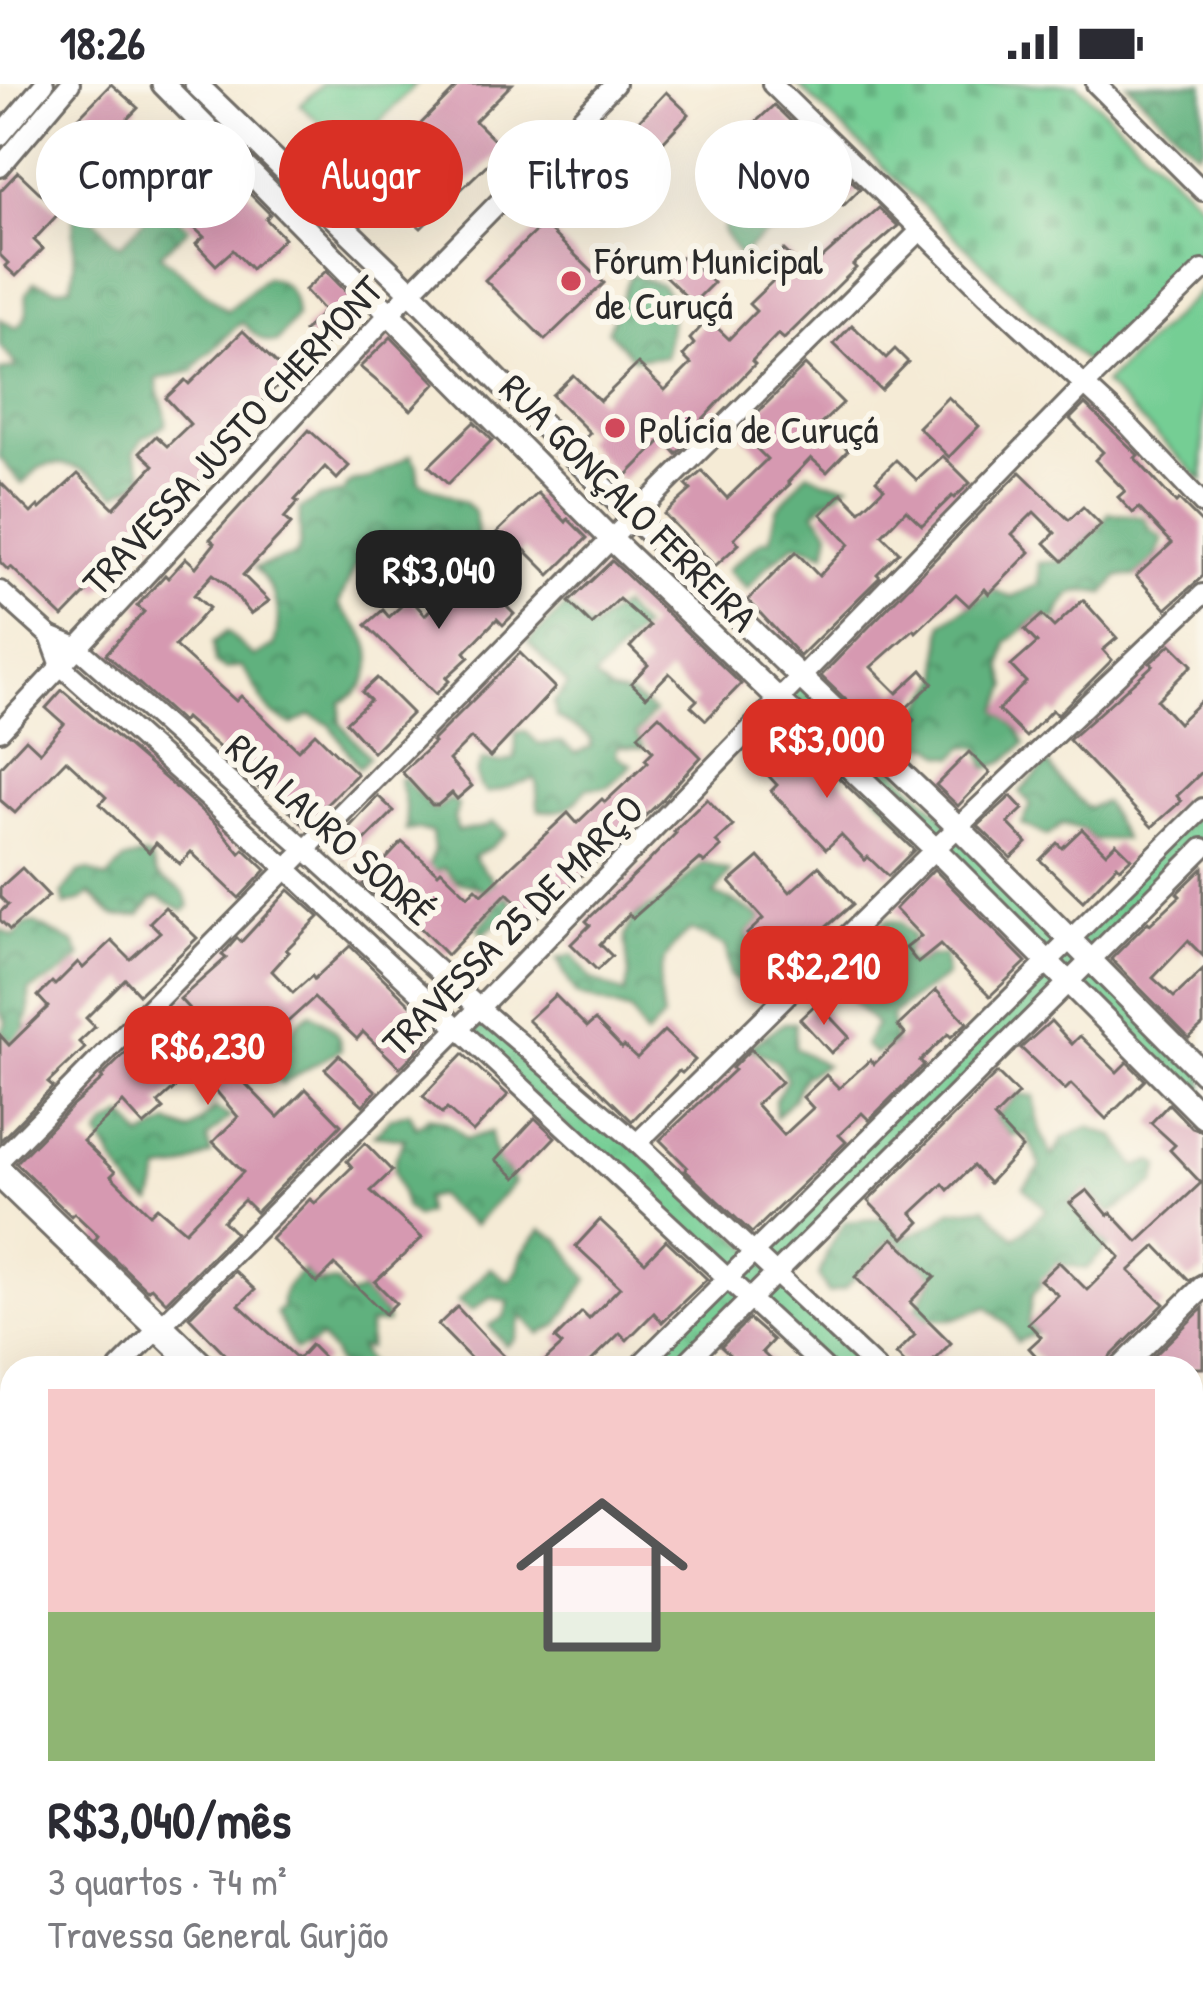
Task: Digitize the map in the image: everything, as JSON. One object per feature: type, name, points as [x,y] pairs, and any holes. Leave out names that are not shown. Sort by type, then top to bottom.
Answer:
[{"type":"main road","points":[[0,1173],[190,1356]]},
{"type":"street","points":[[0,136],[44,84]]},
{"type":"street","points":[[0,167],[70,84]]},
{"type":"street","name":"RUA GONÇALO FERREIRA","points":[[163,84],[612,540],[935,849],[1203,1117]]},
{"type":"street","name":"RUA GONÇALO FERREIRA","points":[[196,84],[633,517],[958,827],[1203,1073]]},
{"type":"street","name":"TRAVESSA JUSTO CHERMONT","points":[[0,731],[389,314],[615,84]]},
{"type":"street","points":[[772,84],[920,231],[1129,426],[1203,504]]},
{"type":"street","points":[[1096,84],[1203,191]]},
{"type":"street","points":[[0,1160],[920,231]]},
{"type":"street","name":"TRAVESSA 25 DE MARÇO","points":[[130,1356],[1203,270]]},
{"type":"street","name":"RUA LAURO SODRÉ","points":[[0,591],[50,636],[77,647],[479,1008],[637,1142],[863,1356]]},
{"type":"street","points":[[637,1142],[1203,594]]},
{"type":"street","points":[[50,636],[61,666]]},
{"type":"street","name":"RUA LAURO SODRÉ","points":[[61,666],[287,868],[811,1356]]},
{"type":"street","points":[[649,1356],[1203,808]]},
{"type":"street","points":[[693,1356],[1203,848]]},
{"type":"street","points":[[1133,1356],[1203,1287]]},
{"type":"green space","points":[[322,84],[416,84],[381,120],[317,120],[301,105]]},
{"type":"green space","points":[[797,84],[1077,84],[1203,206],[1203,247],[1087,364],[852,137],[852,120],[834,120]]},
{"type":"green space","points":[[1127,84],[1203,84],[1203,146],[1197,152]]},
{"type":"green space","points":[[74,228],[102,228],[121,245],[137,228],[189,228],[160,255],[227,311],[266,277],[280,282],[292,296],[296,317],[277,342],[262,339],[242,322],[194,371],[157,379],[166,424],[143,438],[134,452],[146,478],[116,494],[83,471],[54,464],[41,467],[22,484],[0,458],[0,370],[16,368],[0,346],[0,319],[15,328],[23,321],[26,294],[34,282],[58,289],[71,286]]},
{"type":"green space","points":[[808,228],[768,233],[739,256],[723,231]]},
{"type":"green space","points":[[631,274],[661,285],[673,301],[666,357],[633,358],[608,331]]},
{"type":"green space","points":[[1203,288],[1203,481],[1104,384]]},
{"type":"green space","points":[[411,455],[419,482],[464,502],[475,513],[478,537],[451,559],[434,590],[425,593],[375,584],[379,569],[399,544],[392,536],[356,565],[339,603],[364,635],[370,665],[358,691],[341,702],[340,723],[369,757],[359,768],[330,725],[310,715],[292,725],[272,713],[241,666],[226,669],[215,663],[213,643],[227,632],[254,657],[274,646],[276,604],[255,568],[296,555],[300,509],[342,493],[351,482],[368,479]]},
{"type":"green space","points":[[808,472],[825,481],[848,484],[814,512],[830,531],[826,553],[796,543],[747,589],[727,570],[763,540],[770,540],[777,509]]},
{"type":"green space","points":[[1109,513],[1143,517],[1163,539],[1155,559],[1136,576],[1119,576],[1104,593],[1073,594],[1056,620],[1042,615],[1007,642],[1002,667],[1008,687],[998,710],[1025,744],[986,769],[980,748],[966,746],[955,757],[916,744],[904,755],[895,751],[894,740],[913,721],[910,716],[942,676],[943,623],[993,590],[1011,597],[1039,584],[1039,563],[1063,561]]},
{"type":"green space","points":[[566,606],[591,630],[621,606],[642,628],[594,678],[611,692],[630,695],[654,712],[636,734],[644,748],[617,746],[616,755],[632,765],[607,787],[586,788],[567,808],[547,811],[539,810],[535,779],[486,793],[476,775],[482,760],[515,759],[516,733],[525,731],[539,744],[562,742],[576,753],[591,747],[587,735],[556,716],[554,702],[568,685],[528,642]]},
{"type":"green space","points":[[799,678],[1069,938],[1203,808],[1203,848],[1090,960],[1203,1073],[1203,1117],[1068,981],[775,1273],[863,1356],[811,1356],[750,1300],[693,1356],[649,1356],[728,1278],[459,1028],[479,1008],[753,1251],[1046,960],[779,700]]},
{"type":"green space","points":[[1048,763],[1087,808],[1104,802],[1124,839],[1093,840],[1082,829],[1062,825],[1047,836],[1022,824],[1031,805],[1020,792]]},
{"type":"green space","points":[[399,779],[434,811],[450,799],[458,805],[454,819],[458,831],[493,822],[506,833],[473,857],[512,903],[506,916],[483,934],[478,929],[496,908],[494,899],[479,887],[457,882],[444,868],[429,873],[432,833],[406,831]]},
{"type":"green space","points":[[151,859],[158,876],[181,890],[189,907],[184,911],[158,897],[140,915],[120,917],[90,894],[65,905],[62,893],[78,873],[88,870],[107,879],[124,860]]},
{"type":"green space","points":[[704,863],[730,871],[714,895],[763,919],[747,934],[754,958],[787,971],[780,984],[745,988],[730,976],[726,947],[691,930],[665,959],[660,980],[663,1018],[645,1037],[631,1012],[576,995],[557,959],[573,955],[591,979],[625,994],[629,976],[625,936],[633,918],[665,898]]},
{"type":"green space","points":[[887,920],[900,922],[913,936],[904,959],[918,963],[944,955],[946,976],[891,1017],[895,1044],[875,1054],[864,1045],[876,1025],[853,1002],[868,989],[866,979],[845,979],[828,992],[815,986]]},
{"type":"green space","points":[[35,923],[74,943],[81,957],[29,991],[25,1025],[29,1037],[23,1048],[2,1031],[6,1022],[0,1010],[0,929],[14,937],[25,925]]},
{"type":"green space","points":[[311,1013],[335,1032],[341,1049],[282,1084],[263,1067],[266,1055]]},
{"type":"green space","points":[[784,1023],[795,1023],[795,1048],[825,1065],[804,1076],[793,1099],[776,1117],[775,1100],[787,1079],[776,1061],[749,1047]]},
{"type":"green space","points":[[1018,1094],[1034,1096],[1040,1131],[1052,1157],[1063,1139],[1089,1127],[1116,1137],[1136,1167],[1153,1161],[1160,1166],[1155,1183],[1111,1213],[1087,1190],[1070,1202],[1109,1246],[1086,1269],[1058,1263],[1032,1295],[1028,1323],[1037,1332],[1017,1342],[987,1307],[953,1319],[910,1319],[934,1277],[893,1238],[844,1289],[828,1293],[819,1276],[845,1222],[885,1218],[904,1238],[951,1211],[985,1207],[1015,1238],[1046,1210],[1024,1187],[1041,1167],[1026,1134],[1010,1136],[994,1118]]},
{"type":"green space","points":[[215,1108],[230,1117],[207,1138],[211,1154],[180,1169],[161,1171],[152,1203],[128,1183],[99,1136],[124,1116],[142,1138],[169,1123],[190,1132]]},
{"type":"green space","points":[[409,1112],[416,1127],[429,1117],[449,1124],[466,1139],[491,1132],[495,1154],[514,1183],[474,1225],[437,1195],[424,1198],[426,1213],[416,1217],[405,1207],[394,1167],[405,1139],[374,1135],[391,1118]]},
{"type":"green space","points":[[541,1230],[560,1240],[588,1279],[558,1325],[539,1334],[522,1315],[515,1339],[506,1346],[489,1326],[504,1317],[509,1302],[491,1297],[472,1311],[458,1301],[490,1268],[509,1282],[522,1254]]},
{"type":"green space","points":[[303,1270],[317,1283],[336,1282],[348,1297],[362,1291],[385,1314],[387,1323],[369,1324],[369,1348],[359,1347],[364,1356],[335,1356],[320,1338],[295,1350],[276,1313],[288,1286]]},
{"type":"building","points":[[111,84],[138,108],[126,120],[76,120]]},
{"type":"building","points":[[460,84],[512,84],[475,121],[487,133],[487,164],[463,188],[463,120],[425,120]]},
{"type":"building","points":[[666,92],[689,114],[671,133],[671,120],[639,120]]},
{"type":"building","points":[[774,105],[789,120],[758,120]]},
{"type":"building","points":[[18,172],[36,189],[36,228],[45,228],[34,240],[43,249],[16,276],[0,255],[0,191]]},
{"type":"building","points":[[255,199],[284,238],[251,269],[233,250],[216,265],[196,244],[204,237],[195,228],[255,228]]},
{"type":"building","points":[[879,208],[898,226],[853,265],[856,268],[784,339],[778,334],[677,454],[663,439],[622,480],[583,440],[590,433],[552,395],[573,375],[600,401],[638,364],[665,390],[691,364],[683,356],[694,344],[690,339],[708,319],[729,339],[756,311],[749,304],[778,276],[768,266],[784,250],[802,267],[806,263],[811,268]]},
{"type":"building","name":"Fórum Municipal de Curuçá","points":[[539,228],[547,228],[604,283],[545,340],[485,280]]},
{"type":"building","points":[[684,255],[713,283],[693,303],[664,275]]},
{"type":"building","points":[[326,271],[364,310],[322,349],[304,331],[324,311],[305,290]]},
{"type":"building","points":[[852,325],[886,358],[895,349],[908,362],[881,390],[834,344]]},
{"type":"building","points":[[243,331],[288,375],[251,412],[246,408],[206,446],[220,459],[151,527],[159,534],[148,546],[141,540],[114,567],[120,572],[99,592],[93,586],[63,617],[0,562],[0,482],[31,513],[78,474],[114,508],[154,465],[140,452],[156,436],[167,446],[190,424],[166,398],[185,380],[189,384]]},
{"type":"building","points":[[391,337],[436,383],[411,410],[360,367]]},
{"type":"building","points":[[805,365],[843,403],[821,424],[848,450],[827,472],[811,458],[734,538],[739,544],[715,566],[664,514],[691,490],[686,485],[702,471],[727,498],[767,459],[739,431]]},
{"type":"building","points":[[948,397],[979,426],[949,457],[918,427]]},
{"type":"building","points":[[1085,404],[1138,455],[1135,458],[1176,503],[1179,500],[1203,524],[1203,576],[1166,609],[1136,576],[1172,543],[1139,508],[1133,513],[1118,497],[1125,491],[1095,460],[1103,452],[1070,419]]},
{"type":"building","points":[[474,422],[492,440],[448,484],[429,466]]},
{"type":"building","points":[[309,430],[349,466],[337,479],[325,467],[284,518],[291,524],[243,575],[269,601],[251,614],[213,574],[194,595],[209,608],[175,646],[236,701],[241,696],[298,750],[315,733],[357,774],[305,826],[106,654],[144,612],[137,606],[165,575],[168,578],[186,558],[196,567],[215,543],[210,539]]},
{"type":"building","points":[[943,456],[970,483],[922,525],[906,510],[882,535],[899,552],[800,656],[748,600],[796,552],[819,576],[849,544],[821,514],[842,493],[860,511],[884,488],[876,480],[896,460],[917,480]]},
{"type":"building","points":[[1020,472],[1069,520],[1083,507],[1101,525],[1063,561],[1045,543],[1055,533],[1034,512],[1012,534],[1030,552],[989,594],[985,589],[969,606],[956,594],[871,667],[897,693],[922,670],[933,683],[904,710],[914,720],[894,740],[821,676]]},
{"type":"building","points":[[538,493],[587,538],[550,575],[524,549],[511,561],[490,539]]},
{"type":"building","points":[[612,561],[741,684],[706,720],[691,706],[697,700],[669,673],[646,697],[631,683],[648,665],[630,647],[650,626],[619,599],[592,625],[569,602]]},
{"type":"building","points":[[455,583],[474,601],[487,587],[514,614],[503,625],[497,619],[465,652],[469,657],[436,694],[366,625],[383,610],[389,617],[410,598],[425,615]]},
{"type":"building","points":[[1083,600],[1117,638],[1103,650],[1112,660],[1057,715],[1052,710],[1026,737],[998,710],[1026,682],[1011,666],[1037,643],[1025,630],[1042,615],[1054,627]]},
{"type":"building","points":[[1171,644],[1192,665],[1157,700],[1178,723],[1203,699],[1203,771],[1177,796],[1181,801],[1152,827],[1069,740]]},
{"type":"building","points":[[520,653],[555,688],[490,757],[471,738],[449,760],[472,786],[457,799],[452,793],[432,805],[402,772]]},
{"type":"building","points":[[377,678],[412,713],[373,752],[346,722],[370,700],[362,692]]},
{"type":"building","points":[[62,690],[216,824],[240,853],[244,849],[266,870],[239,898],[191,852],[180,864],[156,843],[149,852],[100,804],[106,797],[66,760],[15,813],[0,800],[0,767],[26,739],[40,752],[64,724],[46,708]]},
{"type":"building","points":[[659,715],[701,757],[534,920],[507,893],[447,955],[394,901],[388,907],[363,884],[402,842],[468,896],[476,888],[482,894],[568,813],[577,823],[648,762],[645,759],[653,751],[638,735]]},
{"type":"building","points":[[778,720],[914,850],[888,876],[841,835],[826,849],[771,791],[777,785],[766,773],[771,768],[751,747]]},
{"type":"building","points":[[969,752],[990,773],[958,806],[936,785]]},
{"type":"building","points":[[378,796],[394,811],[347,859],[333,845]]},
{"type":"building","points":[[1011,796],[1023,809],[1008,823],[1027,843],[1011,858],[978,826]]},
{"type":"building","points":[[707,799],[733,826],[716,842],[721,847],[704,863],[700,859],[633,918],[629,914],[600,944],[612,956],[597,970],[571,944],[590,925],[586,921]]},
{"type":"building","points":[[1082,829],[1106,853],[1116,843],[1131,858],[1120,868],[1117,865],[1083,901],[1040,860]]},
{"type":"building","points":[[759,857],[790,892],[819,866],[853,904],[795,954],[790,948],[774,963],[747,934],[763,919],[730,882]]},
{"type":"building","points":[[22,868],[49,896],[10,930],[0,920],[0,912],[8,905],[0,897],[0,888]]},
{"type":"building","points":[[1203,868],[1203,956],[1188,941],[1153,978],[1174,997],[1203,970],[1203,1025],[1189,1038],[1111,959],[1180,896],[1177,893]]},
{"type":"building","points":[[934,869],[1026,962],[990,996],[940,945],[918,963],[906,948],[921,936],[895,909]]},
{"type":"building","points":[[289,890],[319,917],[272,971],[293,993],[350,946],[437,1030],[400,1068],[363,1032],[357,1039],[314,998],[282,1027],[238,1076],[278,1117],[306,1089],[341,1125],[256,1212],[244,1200],[223,1221],[235,1233],[166,1302],[151,1287],[147,1290],[95,1240],[98,1236],[16,1163],[154,1025],[164,1035],[191,1011],[180,999],[226,958],[222,955],[237,938],[241,942]],"holes":[[[197,1068],[238,1117],[213,1142],[243,1172],[185,1231],[157,1207],[150,1214],[83,1141],[123,1103],[144,1126],[164,1109],[158,1103]]]},
{"type":"building","points":[[165,907],[197,938],[139,994],[125,979],[86,1018],[95,1027],[79,1042],[85,1048],[48,1083],[53,1087],[0,1141],[0,1035],[9,1045],[48,1007],[38,996],[78,962],[83,968],[112,941],[130,959],[160,932],[150,922]]},
{"type":"building","points":[[936,990],[967,1023],[920,1061],[924,1065],[869,1120],[862,1113],[839,1135],[846,1142],[752,1233],[660,1140],[751,1049],[781,1082],[756,1104],[784,1135],[813,1108],[803,1097],[826,1075],[839,1088],[870,1060],[874,1064],[905,1034],[898,1026]]},
{"type":"building","points":[[555,995],[587,1027],[595,1020],[637,1058],[664,1031],[695,1060],[632,1121],[528,1020]]},
{"type":"building","points":[[817,1003],[849,1037],[831,1053],[800,1019]]},
{"type":"building","points":[[1051,1021],[1072,1044],[1080,1036],[1117,1072],[1127,1062],[1145,1080],[1106,1119],[1071,1084],[1065,1090],[1021,1048]]},
{"type":"building","points":[[463,1054],[508,1095],[473,1132],[423,1096]]},
{"type":"building","points":[[339,1055],[376,1091],[363,1105],[325,1069]]},
{"type":"building","points":[[997,1073],[1018,1094],[994,1118],[1022,1148],[989,1183],[973,1166],[948,1190],[943,1184],[912,1213],[920,1222],[904,1238],[868,1201]]},
{"type":"building","points":[[1169,1104],[1192,1128],[1203,1132],[1203,1272],[1189,1280],[1156,1246],[1129,1271],[1164,1304],[1111,1356],[1036,1356],[1029,1348],[1041,1337],[1028,1323],[1058,1295],[1040,1280],[1059,1262],[1087,1290],[1120,1257],[1070,1203],[1087,1190],[1138,1242],[1201,1183],[1170,1150],[1175,1145],[1151,1123]]},
{"type":"building","points":[[535,1118],[555,1137],[516,1178],[496,1160]]},
{"type":"building","points":[[365,1143],[392,1171],[371,1191],[422,1238],[375,1282],[396,1303],[385,1314],[335,1265],[317,1283],[271,1239],[310,1199],[315,1203],[352,1167],[347,1161]]},
{"type":"building","points":[[600,1220],[645,1262],[666,1240],[707,1279],[662,1322],[654,1313],[627,1340],[620,1333],[596,1356],[550,1356],[562,1345],[555,1339],[582,1312],[589,1319],[620,1287],[576,1246]]},
{"type":"building","points":[[893,1238],[935,1277],[910,1302],[951,1343],[938,1356],[898,1356],[915,1335],[855,1277]]},
{"type":"building","points":[[235,1271],[255,1290],[239,1305],[295,1356],[227,1356],[189,1317]]},
{"type":"building","points":[[457,1307],[504,1356],[468,1356],[438,1325]]},
{"type":"building","points":[[1203,1308],[1203,1356],[1154,1356]]},
{"type":"building","points":[[749,1319],[773,1340],[762,1352],[766,1356],[731,1356],[721,1347]]},
{"type":"building","points":[[311,1345],[322,1356],[301,1356]]},
{"type":"place","name":"Fórum Municipal de Curuçá","points":[[571,281]]},
{"type":"place","name":"Polícia de Curuçá","points":[[615,428]]}]
